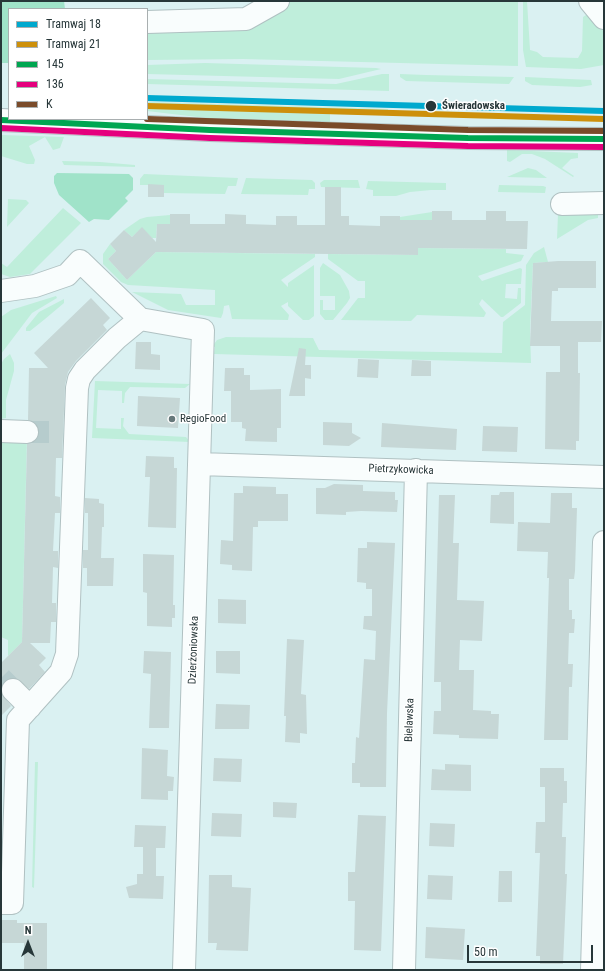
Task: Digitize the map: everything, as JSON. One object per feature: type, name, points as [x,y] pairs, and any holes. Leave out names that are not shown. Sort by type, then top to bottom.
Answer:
[{"type":"street","points":[[148,22],[246,19],[278,1]]},
{"type":"street","points":[[590,1],[604,18]]},
{"type":"street","points":[[1,120],[210,130],[468,138],[604,140]]},
{"type":"street","points":[[562,204],[604,203]]},
{"type":"street","points":[[1,290],[35,286],[67,275],[80,261],[140,319],[117,338],[79,378],[66,432],[67,654],[61,672],[18,720],[12,903],[1,903]]},
{"type":"street","name":"Dzierżoniowska","points":[[140,319],[203,330],[184,970]]},
{"type":"street","points":[[1,431],[28,432]]},
{"type":"street","name":"Pietrzykowicka","points":[[199,464],[604,477]]},
{"type":"street","name":"Bielawska","points":[[404,970],[416,470]]},
{"type":"street","points":[[592,970],[604,542]]},
{"type":"street","points":[[13,690],[30,707]]},
{"type":"green space","points":[[1,1],[64,1],[65,8],[8,8],[8,63],[1,63]]},
{"type":"green space","points":[[288,1],[518,1],[518,66],[243,59],[148,60],[148,28]]},
{"type":"green space","points":[[523,1],[527,1],[530,50],[537,52],[543,57],[578,58],[582,51],[583,17],[589,13],[604,32],[604,65],[581,69],[526,67],[523,50]]},
{"type":"green space","points":[[205,63],[381,69],[339,79],[148,74],[148,65]]},
{"type":"green space","points":[[382,74],[389,74],[389,91],[148,84],[148,79],[336,84]]},
{"type":"green space","points":[[400,74],[514,77],[509,84],[406,81],[400,77]]},
{"type":"green space","points":[[525,77],[591,80],[592,85],[580,87],[532,85],[525,81]]},
{"type":"green space","points":[[148,102],[388,109],[388,113],[375,115],[330,114],[330,123],[214,119],[148,111]]},
{"type":"green space","points":[[1,135],[64,137],[60,148],[53,150],[45,137],[29,146],[35,160],[34,164],[27,164],[1,156]]},
{"type":"green space","points":[[507,150],[578,153],[578,158],[571,159],[562,168],[574,176],[573,177],[545,159],[532,154],[522,154],[510,162],[507,161]]},
{"type":"green space","points":[[62,161],[100,162],[135,165],[135,167],[64,165]]},
{"type":"green space","points":[[528,168],[536,170],[547,178],[507,177]]},
{"type":"green space","points":[[57,173],[129,174],[133,178],[133,190],[125,198],[128,201],[109,220],[94,219],[89,222],[59,195],[54,183],[54,176]]},
{"type":"green space","points":[[144,174],[238,178],[236,186],[228,186],[225,194],[164,193],[164,185],[140,185],[140,179]]},
{"type":"green space","points":[[246,178],[312,180],[315,183],[315,189],[309,189],[308,195],[241,194]]},
{"type":"green space","points":[[324,180],[358,180],[360,188],[321,187],[320,183]]},
{"type":"green space","points":[[368,181],[446,183],[446,190],[410,192],[396,196],[373,196],[373,190],[366,189]]},
{"type":"green space","points":[[499,185],[546,187],[545,193],[498,192]]},
{"type":"green space","points":[[8,199],[26,200],[29,203],[7,227]]},
{"type":"green space","points":[[63,208],[81,223],[30,274],[10,277],[1,274],[1,263],[7,267]]},
{"type":"green space","points":[[432,212],[432,220],[419,220],[418,226],[400,226],[400,217]]},
{"type":"green space","points":[[598,213],[598,218],[588,220],[557,239],[558,214]]},
{"type":"green space","points":[[170,215],[170,224],[157,224],[156,238],[152,238],[142,228],[132,237],[124,230],[140,219]]},
{"type":"green space","points":[[110,244],[116,251],[108,259],[127,280],[156,252],[315,254],[315,257],[281,280],[288,287],[288,283],[314,265],[314,316],[309,320],[303,320],[288,306],[288,302],[281,306],[289,315],[288,320],[232,319],[229,305],[224,306],[221,318],[168,310],[132,292],[181,294],[186,305],[215,305],[215,290],[128,285],[121,282],[103,264],[103,254]]},
{"type":"green space","points":[[544,247],[548,262],[533,263],[530,331],[531,363],[214,354],[215,347],[212,347],[217,340],[226,337],[313,338],[319,350],[502,353],[503,322],[525,305],[526,265],[534,253]]},
{"type":"green space","points":[[418,248],[506,249],[506,253],[524,255],[521,261],[478,276],[482,281],[520,268],[522,269],[521,284],[506,284],[505,298],[517,299],[518,288],[521,288],[521,303],[503,317],[501,317],[482,299],[479,304],[486,313],[484,317],[417,315],[411,321],[341,320],[358,298],[365,298],[365,281],[358,281],[328,259],[328,254],[418,255]]},
{"type":"green space","points":[[323,263],[340,275],[349,291],[350,298],[333,320],[325,320],[320,314],[320,300],[323,300],[323,310],[335,310],[335,296],[320,296],[320,268]]},
{"type":"green space","points":[[56,296],[57,298],[32,313],[1,354],[1,317],[11,310]]},
{"type":"green space","points":[[64,299],[64,303],[45,319],[30,331],[26,331],[26,328],[39,312]]},
{"type":"green space","points":[[10,354],[14,363],[14,371],[6,400],[6,418],[1,419],[1,364]]},
{"type":"green space","points":[[95,381],[190,384],[185,388],[130,387],[125,393],[124,403],[122,403],[122,391],[98,390],[96,428],[121,429],[121,418],[124,418],[123,426],[129,434],[186,437],[190,442],[92,438]]},
{"type":"green space","points":[[1,438],[27,438],[22,642],[8,656],[8,640],[1,637]]},
{"type":"green space","points":[[35,762],[38,762],[34,888],[32,887]]},
{"type":"building","points":[[148,184],[164,185],[164,197],[148,197]]},
{"type":"building","points":[[325,187],[341,187],[341,216],[349,216],[349,225],[380,226],[380,216],[400,216],[400,220],[432,220],[432,211],[452,211],[452,220],[486,220],[486,211],[506,211],[506,221],[528,221],[527,249],[418,248],[418,255],[156,252],[127,280],[108,259],[116,251],[110,244],[124,230],[132,237],[142,227],[156,242],[157,224],[170,224],[170,214],[190,214],[190,224],[225,224],[225,214],[246,215],[246,224],[276,225],[276,216],[297,216],[297,225],[325,225]]},
{"type":"building","points":[[558,261],[596,261],[596,288],[558,288],[558,291],[552,291],[551,321],[602,321],[601,342],[578,342],[578,373],[580,373],[579,441],[576,441],[576,450],[545,449],[546,372],[560,372],[560,346],[530,346],[533,263]]},
{"type":"building","points":[[91,298],[110,318],[103,325],[107,330],[76,361],[68,372],[65,385],[62,458],[56,458],[55,496],[60,497],[60,513],[55,513],[53,551],[58,551],[58,568],[53,567],[52,603],[56,603],[56,622],[51,622],[50,643],[30,643],[46,658],[39,665],[45,672],[29,689],[16,678],[10,678],[4,681],[1,687],[1,663],[22,642],[27,444],[33,443],[37,439],[39,432],[38,426],[34,422],[28,420],[29,368],[48,368],[34,353]]},
{"type":"building","points":[[136,342],[151,342],[151,354],[160,355],[160,370],[135,369]]},
{"type":"building","points":[[299,348],[306,349],[305,365],[311,365],[311,379],[305,378],[305,396],[289,396]]},
{"type":"building","points":[[358,359],[379,360],[378,378],[357,377]]},
{"type":"building","points":[[412,360],[431,361],[431,376],[411,376]]},
{"type":"building","points":[[225,368],[244,368],[244,375],[250,375],[250,390],[281,389],[281,428],[277,428],[277,442],[245,441],[246,429],[242,428],[242,422],[231,422],[231,391],[224,391]]},
{"type":"building","points":[[138,396],[180,398],[178,428],[137,426]]},
{"type":"building","points":[[323,422],[352,423],[352,433],[361,438],[349,446],[323,445]]},
{"type":"building","points":[[382,423],[457,429],[456,450],[381,447]]},
{"type":"building","points":[[483,426],[518,427],[517,452],[482,451]]},
{"type":"building","points":[[146,456],[174,457],[174,468],[177,468],[176,528],[148,527],[150,477],[145,477]]},
{"type":"building","points":[[334,484],[363,485],[363,491],[395,492],[395,500],[398,500],[397,512],[361,511],[346,512],[346,515],[316,514],[316,488],[325,488]]},
{"type":"building","points":[[243,486],[276,487],[276,494],[288,494],[288,521],[258,521],[258,527],[253,527],[252,571],[232,570],[232,565],[220,564],[221,540],[233,541],[234,493],[243,493]]},
{"type":"building","points":[[500,492],[514,492],[514,524],[490,523],[491,495],[499,495]]},
{"type":"building","points":[[551,493],[572,493],[572,508],[577,508],[575,571],[574,579],[569,579],[569,610],[572,610],[572,619],[575,619],[574,633],[569,633],[568,664],[573,664],[572,687],[569,687],[568,740],[544,740],[549,578],[547,578],[548,552],[517,551],[518,522],[550,523]]},
{"type":"building","points":[[439,495],[455,495],[453,543],[459,543],[457,600],[484,601],[482,641],[460,640],[459,670],[474,670],[473,710],[491,711],[491,714],[499,714],[498,739],[459,738],[459,735],[433,734],[434,711],[441,711],[441,682],[434,682]]},
{"type":"building","points":[[85,498],[99,499],[99,503],[104,504],[104,527],[102,527],[101,558],[114,558],[113,586],[87,586],[87,568],[83,568],[83,550],[88,550],[88,513],[85,513]]},
{"type":"building","points":[[367,542],[395,543],[387,713],[386,787],[360,787],[360,783],[352,783],[352,763],[355,763],[356,737],[359,738],[364,659],[375,660],[376,631],[363,629],[364,616],[372,616],[372,589],[366,589],[366,583],[357,582],[358,548],[367,548]]},
{"type":"building","points":[[143,554],[174,555],[173,605],[175,605],[175,618],[172,618],[172,627],[147,626],[147,593],[143,592]]},
{"type":"building","points":[[218,599],[246,600],[246,624],[218,623]]},
{"type":"building","points":[[287,639],[304,640],[301,694],[306,695],[307,734],[300,733],[300,743],[285,742],[286,716],[284,716]]},
{"type":"building","points":[[144,651],[171,652],[169,728],[149,728],[151,674],[143,673]]},
{"type":"building","points":[[216,651],[240,651],[240,674],[216,673]]},
{"type":"building","points":[[1,693],[11,706],[1,716]]},
{"type":"building","points":[[216,704],[250,705],[249,729],[215,729]]},
{"type":"building","points":[[142,748],[168,750],[167,776],[174,777],[173,791],[168,791],[168,800],[141,799]]},
{"type":"building","points":[[214,758],[242,759],[241,782],[213,781]]},
{"type":"building","points":[[445,764],[471,765],[471,791],[431,790],[432,769],[445,770]]},
{"type":"building","points":[[540,768],[564,768],[564,781],[567,781],[567,803],[563,803],[562,837],[566,837],[565,874],[567,874],[563,964],[540,964],[540,956],[536,956],[540,853],[535,853],[536,822],[545,822],[545,787],[540,787]]},
{"type":"building","points":[[273,802],[297,803],[296,818],[273,817]]},
{"type":"building","points":[[212,813],[242,814],[241,837],[211,836]]},
{"type":"building","points":[[358,815],[386,816],[381,951],[354,950],[355,901],[348,901],[348,872],[355,872]]},
{"type":"building","points":[[430,823],[455,824],[454,847],[429,846]]},
{"type":"building","points":[[135,825],[166,826],[165,848],[156,848],[156,876],[164,876],[163,899],[129,898],[126,887],[137,884],[137,874],[143,874],[143,847],[134,847]]},
{"type":"building","points":[[499,871],[512,871],[512,902],[498,902]]},
{"type":"building","points":[[209,875],[232,875],[232,887],[251,888],[248,951],[216,950],[217,943],[208,943]]},
{"type":"building","points":[[428,875],[453,876],[452,900],[427,899]]},
{"type":"building","points":[[1,920],[17,920],[17,923],[47,923],[47,970],[24,970],[24,943],[1,943]]},
{"type":"building","points":[[426,927],[465,929],[463,960],[425,958]]},
{"type":"tunnel","points":[[27,432],[57,432]]},
{"type":"tunnel","points":[[1,678],[13,690]]},
{"type":"tram line","name":"18","points":[[148,98],[604,111]]},
{"type":"tram line","name":"21","points":[[148,106],[604,119]]},
{"type":"transit line","name":"K","points":[[148,119],[468,130],[604,131]]},
{"type":"transit line","name":"145","points":[[1,120],[210,130],[468,138],[604,139]]},
{"type":"transit line","name":"136","points":[[1,128],[210,138],[468,146],[604,147]]},
{"type":"place","name":"Świeradowska","points":[[431,106]]},
{"type":"place","name":"RegioFood","points":[[172,419]]}]
